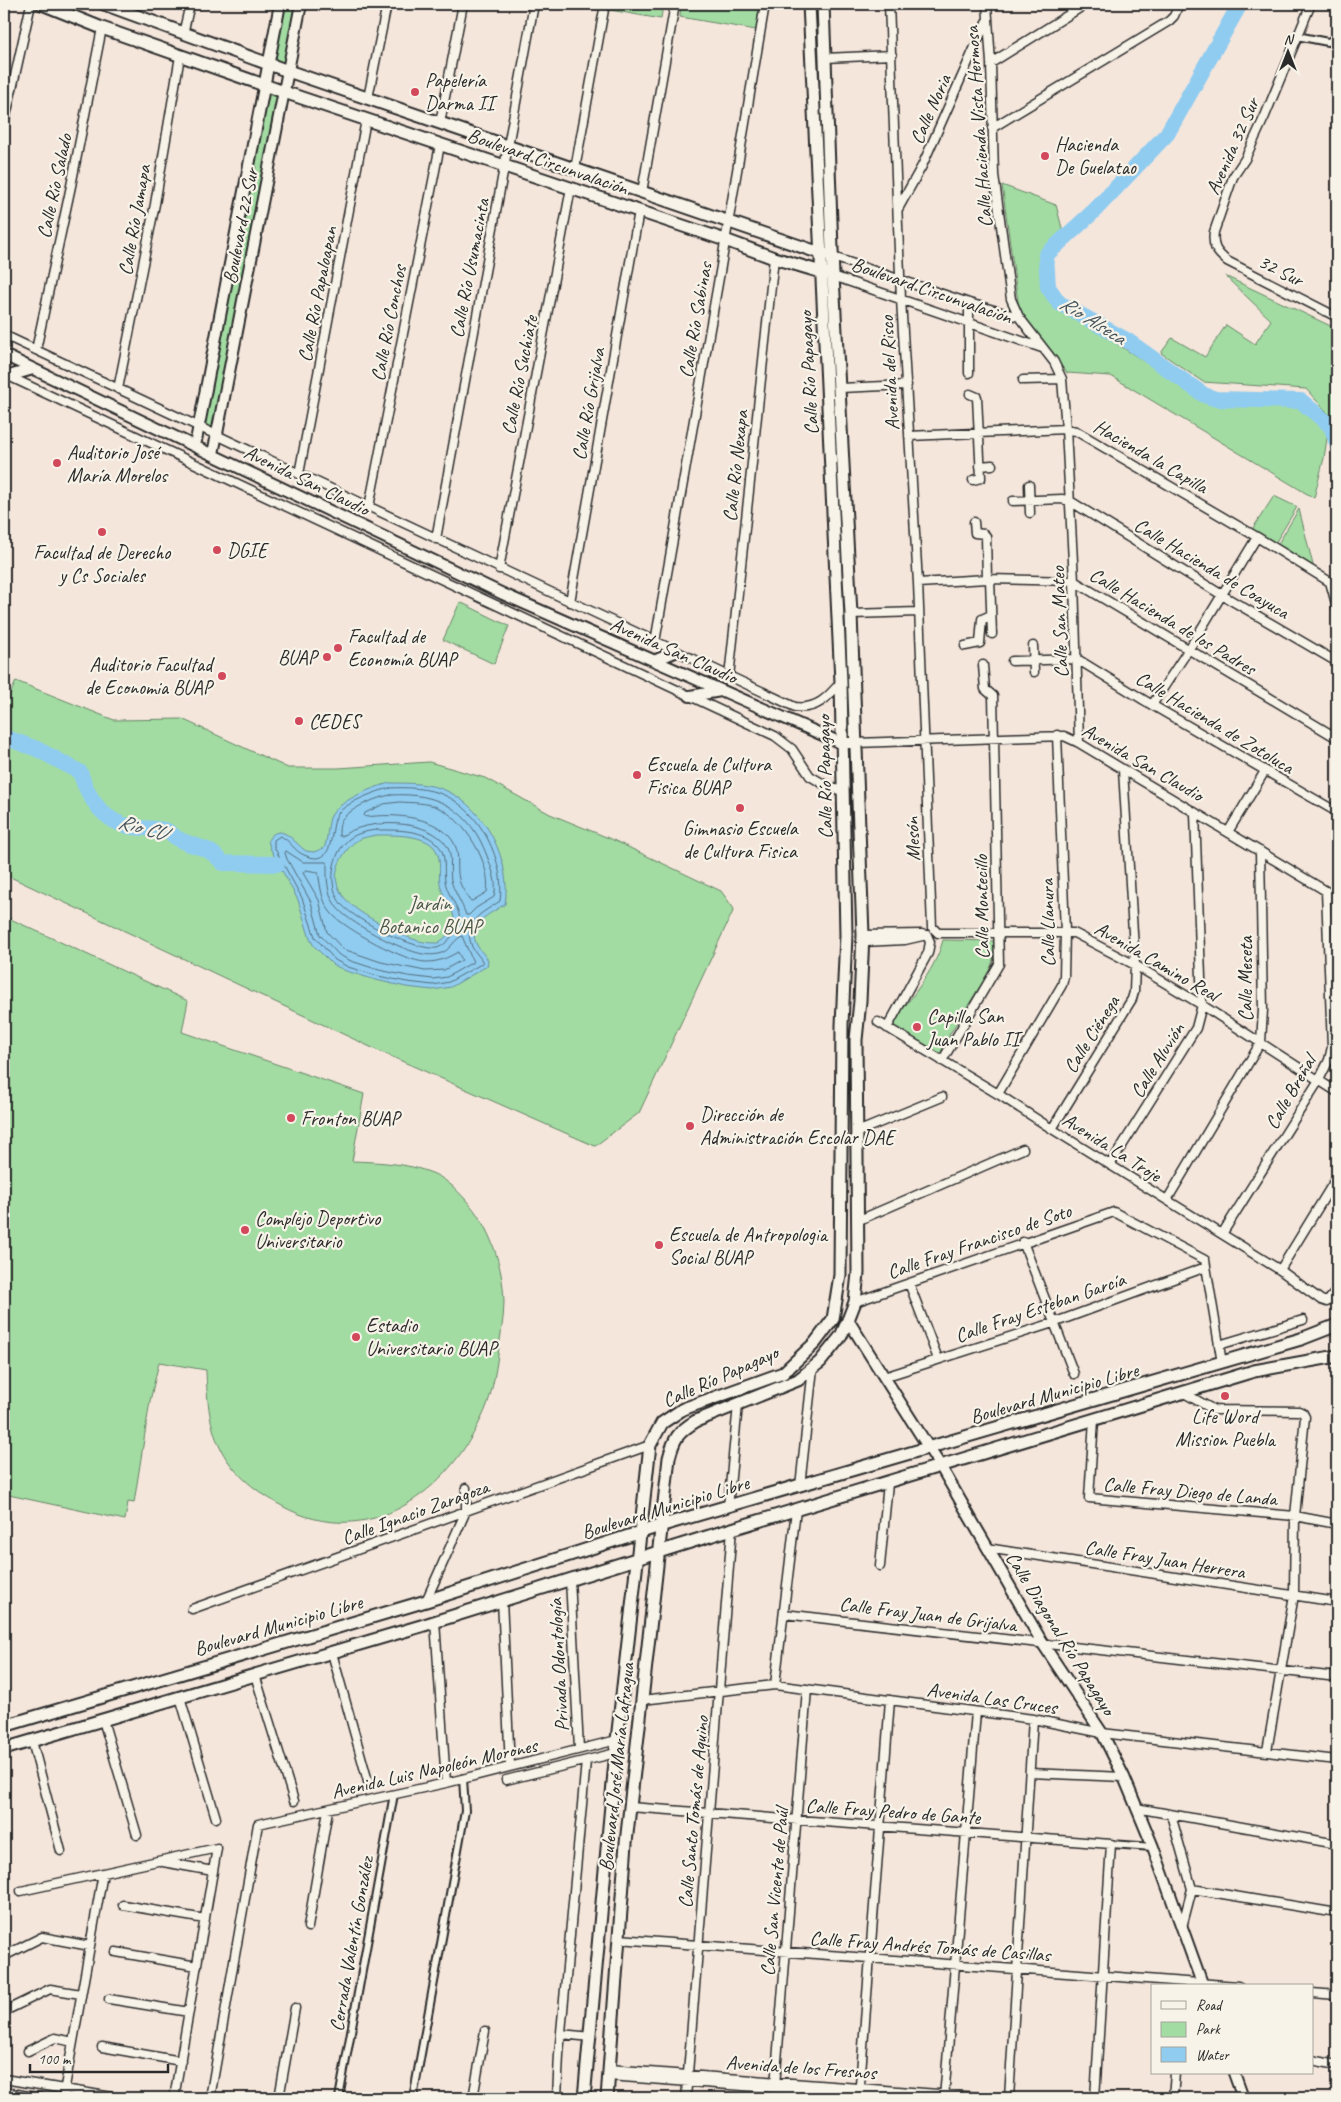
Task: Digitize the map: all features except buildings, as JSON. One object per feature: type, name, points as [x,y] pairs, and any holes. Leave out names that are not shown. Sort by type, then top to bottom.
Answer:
[{"type":"main road","name":"Boulevard Circunvalación","points":[[42,4],[102,28],[284,92],[774,258],[828,274]]},
{"type":"main road","name":"Boulevard Circunvalación","points":[[105,4],[288,71],[827,255]]},
{"type":"main road","name":"Calle Río Papagayo","points":[[650,1446],[662,1423],[683,1409],[783,1373],[815,1343],[834,1318],[840,1275],[842,1025],[846,935],[841,682],[828,274],[809,4]]},
{"type":"main road","name":"Calle Río Papagayo","points":[[823,4],[827,255]]},
{"type":"main road","name":"Calle Río Papagayo","points":[[673,1440],[683,1429],[696,1421],[798,1380],[813,1368],[841,1336],[855,1302],[858,1273],[856,1040],[863,938],[851,614],[840,388],[828,274]]},
{"type":"main road","name":"Boulevard Municipio Libre","points":[[4,1726],[426,1601],[662,1526],[1222,1363],[1301,1339],[1337,1325]]},
{"type":"main road","name":"Boulevard Municipio Libre","points":[[4,1749],[332,1653],[659,1551],[1254,1371],[1337,1356]]},
{"type":"main road","name":"Boulevard José María Lafragua","points":[[607,2098],[630,1807],[669,1458],[673,1440]]},
{"type":"main road","name":"Boulevard José María Lafragua","points":[[584,2098],[617,1740],[650,1446]]},
{"type":"street","points":[[4,124],[31,4]]},
{"type":"street","points":[[183,34],[190,4]]},
{"type":"street","name":"Boulevard 22 Sur","points":[[195,446],[280,4]]},
{"type":"street","name":"Boulevard 22 Sur","points":[[213,454],[301,4]]},
{"type":"street","points":[[368,98],[386,4]]},
{"type":"street","points":[[440,123],[463,4]]},
{"type":"street","name":"Calle Río Usumacinta","points":[[436,539],[534,4]]},
{"type":"street","points":[[575,169],[604,4]]},
{"type":"street","points":[[642,192],[675,4]]},
{"type":"street","name":"Calle Río Sabinas","points":[[655,642],[729,222],[764,4]]},
{"type":"street","name":"Avenida del Risco","points":[[889,4],[901,299],[918,583],[924,740]]},
{"type":"street","name":"Calle Hacienda Vista Hermosa","points":[[986,4],[991,63],[994,175],[1009,287],[1019,317],[1054,362],[1062,380],[1070,501]]},
{"type":"street","points":[[991,63],[1086,4]]},
{"type":"street","points":[[992,128],[1169,21],[1174,16],[1179,4]]},
{"type":"street","name":"Avenida 32 Sur","points":[[1214,248],[1214,232],[1233,177],[1245,158],[1265,116],[1311,4]]},
{"type":"street","name":"Calle Noria","points":[[898,208],[922,166],[987,20]]},
{"type":"street","name":"Calle Río Salado","points":[[36,350],[102,28]]},
{"type":"street","points":[[1297,36],[1328,42],[1337,37]]},
{"type":"street","points":[[825,58],[892,55]]},
{"type":"street","name":"Calle Río Jamapa","points":[[118,389],[155,204],[180,56]]},
{"type":"street","name":"Calle Río Papaloapan","points":[[299,474],[366,120]]},
{"type":"street","name":"Calle Río Conchos","points":[[369,507],[440,145]]},
{"type":"street","name":"Calle Río Suchiate","points":[[499,569],[571,188]]},
{"type":"street","name":"Calle Río Grijalva","points":[[570,602],[639,211]]},
{"type":"street","name":"32 Sur","points":[[1214,248],[1227,261],[1337,316]]},
{"type":"street","name":"Boulevard Circunvalación","points":[[827,255],[969,303],[1019,317]]},
{"type":"street","name":"Calle Río Nexapa","points":[[729,677],[774,258]]},
{"type":"street","name":"Boulevard Circunvalación","points":[[828,274],[1043,349]]},
{"type":"street","points":[[969,303],[969,373]]},
{"type":"street","name":"Avenida San Claudio","points":[[4,335],[795,707],[804,708],[816,705],[841,682]]},
{"type":"street","points":[[216,340],[235,344]]},
{"type":"street","name":"Avenida San Claudio","points":[[4,355],[503,594],[841,743],[1057,735],[1079,743],[1326,891],[1337,901]]},
{"type":"street","points":[[6,375],[33,369]]},
{"type":"street","name":"Avenida San Claudio","points":[[6,375],[783,741],[792,749],[810,776],[827,786],[842,791]]},
{"type":"street","points":[[1024,380],[1062,380]]},
{"type":"street","points":[[840,388],[907,385]]},
{"type":"street","points":[[972,480],[981,479],[979,433],[973,395]]},
{"type":"street","name":"Hacienda la Capilla","points":[[909,436],[1066,429],[1083,434],[1330,582],[1337,607]]},
{"type":"street","points":[[980,466],[992,465]]},
{"type":"street","points":[[1029,485],[1030,513]]},
{"type":"street","points":[[1013,501],[1062,499],[1070,501]]},
{"type":"street","name":"Calle San Mateo","points":[[1070,501],[1079,743]]},
{"type":"street","name":"Calle Hacienda de Coayuca","points":[[1070,501],[1222,595],[1337,662]]},
{"type":"street","points":[[974,522],[975,533],[986,534],[992,634]]},
{"type":"street","points":[[1152,705],[1189,649],[1257,537]]},
{"type":"street","name":"Calle Hacienda de los Padres","points":[[918,583],[988,579],[1074,580],[1337,738]]},
{"type":"street","points":[[851,614],[919,612]]},
{"type":"street","points":[[965,646],[980,642],[982,619],[991,615]]},
{"type":"street","points":[[1033,646],[1034,672]]},
{"type":"street","points":[[656,660],[675,652]]},
{"type":"street","points":[[1012,661],[1077,659]]},
{"type":"street","name":"Calle Hacienda de Zotoluca","points":[[1077,659],[1152,705],[1337,812]]},
{"type":"street","name":"Calle Montecillo","points":[[942,1061],[997,970],[999,932],[993,737],[994,696],[985,689],[983,665]]},
{"type":"street","points":[[690,696],[721,691]]},
{"type":"street","name":"Calle Llanura","points":[[998,1094],[1062,985],[1064,977],[1065,932],[1057,735]]},
{"type":"street","name":"Mesón","points":[[924,740],[932,924],[938,934]]},
{"type":"street","name":"Calle Ciénega","points":[[1052,1129],[1132,999],[1134,992],[1135,965],[1123,770]]},
{"type":"street","points":[[1228,832],[1265,771]]},
{"type":"street","name":"Calle Aluvión","points":[[1110,1165],[1196,1028],[1202,1005],[1195,813]]},
{"type":"street","name":"Calle Meseta","points":[[1167,1200],[1261,1042],[1263,1010],[1260,851]]},
{"type":"street","name":"Calle Breñal","points":[[1222,1234],[1319,1080],[1329,1060],[1332,1047],[1326,891]]},
{"type":"street","name":"Avenida Camino Real","points":[[938,934],[1065,932],[1081,936],[1135,965],[1202,1005],[1337,1092]]},
{"type":"street","points":[[863,938],[905,940],[927,935],[930,942],[928,953],[887,1028]]},
{"type":"street","name":"Avenida La Troje","points":[[878,1022],[998,1094],[1280,1270],[1320,1300],[1327,1302],[1337,1290]]},
{"type":"street","points":[[857,1132],[942,1097]]},
{"type":"street","points":[[857,1221],[1023,1149]]},
{"type":"street","points":[[1280,1270],[1337,1177]]},
{"type":"street","name":"Calle Fray Francisco de Soto","points":[[855,1302],[1023,1242],[1114,1212],[1205,1260],[1206,1267]]},
{"type":"street","points":[[1023,1242],[1074,1374]]},
{"type":"street","points":[[1206,1267],[1222,1363]]},
{"type":"street","name":"Calle Fray Esteban García","points":[[884,1377],[1053,1323],[1206,1267]]},
{"type":"street","points":[[909,1283],[938,1359]]},
{"type":"street","name":"Calle Diagonal Río Papagayo","points":[[848,1320],[929,1448],[1043,1644],[1102,1733],[1124,1778],[1153,1847],[1202,1984]]},
{"type":"street","points":[[1219,1345],[1303,1320]]},
{"type":"street","points":[[800,1486],[813,1368]]},
{"type":"street","points":[[1184,1393],[1214,1410],[1299,1411],[1303,1413],[1295,1516],[1294,1595],[1267,1751]]},
{"type":"street","points":[[728,1507],[738,1405]]},
{"type":"street","name":"Calle Fray Diego de Landa","points":[[1094,1420],[1089,1498],[1295,1516],[1337,1524]]},
{"type":"street","name":"Calle Ignacio Zaragoza","points":[[192,1609],[650,1446]]},
{"type":"street","points":[[880,1566],[888,1483]]},
{"type":"street","points":[[426,1601],[466,1511],[466,1488]]},
{"type":"street","points":[[775,1685],[796,1510]]},
{"type":"street","name":"Calle Santo Tomás de Aquino","points":[[686,2098],[732,1529]]},
{"type":"street","name":"Calle Fray Juan Herrera","points":[[987,1548],[1337,1602]]},
{"type":"street","name":"Privada Odontología","points":[[570,1579],[579,1749]]},
{"type":"street","points":[[502,1600],[510,1766]]},
{"type":"street","name":"Calle Fray Juan de Grijalva","points":[[784,1614],[1337,1677]]},
{"type":"street","points":[[435,1621],[446,1783]]},
{"type":"street","points":[[332,1653],[369,1785]]},
{"type":"street","points":[[255,1675],[294,1801]]},
{"type":"street","name":"Avenida Las Cruces","points":[[642,1700],[775,1685],[1033,1720],[1102,1733],[1337,1760]]},
{"type":"street","name":"Calle San Vicente de Paúl","points":[[774,2098],[807,1689]]},
{"type":"street","points":[[180,1697],[216,1818]]},
{"type":"street","points":[[859,2094],[890,1700]]},
{"type":"street","points":[[944,2096],[976,1712]]},
{"type":"street","points":[[103,1720],[137,1835]]},
{"type":"street","points":[[1009,2098],[1033,1720]]},
{"type":"street","name":"Avenida Luis Napoleón Morones","points":[[210,2098],[258,1824],[446,1783],[617,1740]]},
{"type":"street","points":[[32,1741],[61,1851]]},
{"type":"street","points":[[586,1761],[616,1753]]},
{"type":"street","name":"Boulevard José María Lafragua","points":[[506,1780],[586,1761],[561,2034],[557,2098]]},
{"type":"street","points":[[1030,1773],[1124,1778]]},
{"type":"street","points":[[413,2098],[465,1811],[464,1778]]},
{"type":"street","name":"Cerrada Valentín González","points":[[338,2098],[394,1794]]},
{"type":"street","name":"Calle Fray Pedro de Gante","points":[[630,1807],[1153,1847]]},
{"type":"street","points":[[1136,1808],[1337,1844]]},
{"type":"street","points":[[308,1927],[328,1810]]},
{"type":"street","points":[[1171,1815],[1192,1889],[1182,1927]]},
{"type":"street","points":[[1094,2098],[1111,1844]]},
{"type":"street","points":[[21,1891],[217,1848],[174,2098]]},
{"type":"street","points":[[159,1861],[213,1872]]},
{"type":"street","points":[[63,2098],[103,1873]]},
{"type":"street","points":[[1192,1889],[1337,1913]]},
{"type":"street","points":[[124,1905],[205,1919]]},
{"type":"street","points":[[4,1956],[42,1937],[90,1946]]},
{"type":"street","name":"Calle Fray Andrés Tomás de Casillas","points":[[619,1939],[1017,1968],[1202,1984]]},
{"type":"street","points":[[116,1952],[197,1966]]},
{"type":"street","points":[[7,2010],[50,1989],[81,1994]]},
{"type":"street","points":[[1314,1992],[1337,1995]]},
{"type":"street","points":[[109,1999],[189,2012]]},
{"type":"street","points":[[279,2098],[295,2008]]},
{"type":"street","points":[[473,2098],[485,2031]]},
{"type":"street","points":[[561,2034],[591,2037]]},
{"type":"street","points":[[28,2052],[55,2038],[73,2042]]},
{"type":"street","points":[[102,2047],[180,2061]]},
{"type":"street","points":[[1314,2060],[1337,2064]]},
{"type":"street","name":"Avenida de los Fresnos","points":[[609,2072],[775,2085],[902,2098]]},
{"type":"street","points":[[1173,2098],[1175,2074]]},
{"type":"street","points":[[1234,2074],[1243,2098]]},
{"type":"street","points":[[4,2079],[118,2098]]},
{"type":"street","points":[[4,2092],[41,2098]]},
{"type":"street","name":"Avenida de los Fresnos","points":[[859,2094],[991,2098]]},
{"type":"green space","points":[[281,4],[301,4],[288,72],[270,65]]},
{"type":"green space","points":[[611,4],[663,4],[661,19],[610,10]]},
{"type":"green space","points":[[681,4],[760,4],[756,30],[680,17]]},
{"type":"green space","points":[[266,82],[285,89],[217,436],[199,427]]},
{"type":"green space","points":[[1002,185],[1056,205],[1063,232],[1043,252],[1049,300],[1204,400],[1302,408],[1328,432],[1314,498],[1111,376],[1067,373],[1019,309]]},
{"type":"green space","points":[[1225,276],[1337,329],[1337,429],[1335,421],[1306,389],[1203,382],[1161,353],[1172,338],[1205,357],[1226,325],[1255,344],[1271,320]]},
{"type":"green space","points":[[1274,496],[1297,507],[1274,545],[1251,531]]},
{"type":"green space","points":[[1299,509],[1314,569],[1276,547]]},
{"type":"green space","points":[[460,602],[509,626],[494,664],[443,640]]},
{"type":"green space","name":"Jardin Botanico BUAP","points":[[16,681],[114,720],[182,719],[288,768],[338,768],[429,762],[485,778],[550,814],[611,839],[721,891],[734,909],[639,1113],[595,1146],[381,1052],[4,874],[4,709]]},
{"type":"green space","name":"Complejo Deportivo Universitario","points":[[4,916],[188,1001],[182,1032],[364,1094],[352,1161],[403,1165],[432,1173],[450,1184],[462,1195],[482,1221],[498,1260],[504,1302],[490,1396],[481,1419],[465,1448],[445,1473],[422,1494],[396,1510],[368,1520],[338,1522],[307,1517],[275,1502],[240,1476],[220,1447],[210,1413],[206,1370],[159,1362],[150,1401],[134,1503],[128,1502],[125,1520],[4,1494]]},
{"type":"green space","points":[[943,940],[994,941],[993,960],[989,973],[949,1035],[950,1042],[946,1048],[942,1049],[940,1058],[932,1059],[890,1028],[927,975]]},
{"type":"water","points":[[390,783],[433,786],[461,799],[474,810],[484,824],[500,855],[506,888],[505,904],[481,920],[474,932],[478,947],[488,960],[487,966],[451,987],[433,990],[406,987],[346,971],[332,964],[314,946],[310,939],[298,900],[270,848],[268,840],[273,834],[278,832],[287,835],[306,851],[314,852],[324,848],[330,818],[334,812],[340,806],[365,791]],"holes":[[[377,835],[414,837],[428,842],[436,850],[439,859],[442,892],[453,913],[454,920],[453,927],[448,935],[438,943],[423,942],[409,938],[373,920],[354,907],[339,890],[336,880],[337,868],[343,856],[353,843],[366,837]]]},
{"type":"waterway","name":"Rio Alseca","points":[[1240,4],[1167,134],[1093,212],[1046,255],[1048,287],[1059,303],[1128,341],[1204,395],[1216,399],[1301,401],[1331,426],[1337,443]]},
{"type":"waterway","name":"Rio CU","points":[[4,737],[37,749],[80,772],[83,782],[99,808],[106,815],[123,825],[166,831],[180,840],[207,850],[223,863],[277,864]]},
{"type":"place","name":"Papelería Darma II","points":[[415,92]]},
{"type":"place","name":"Hacienda De Guelatao","points":[[1045,156]]},
{"type":"place","name":"Auditorio José María Morelos","points":[[57,463]]},
{"type":"place","name":"Facultad de Derecho y Cs Sociales","points":[[102,532]]},
{"type":"place","name":"DGIE","points":[[217,550]]},
{"type":"place","name":"Facultad de Economía BUAP","points":[[338,648]]},
{"type":"place","name":"BUAP","points":[[327,657]]},
{"type":"place","name":"Auditorio Facultad de Economia BUAP","points":[[222,676]]},
{"type":"place","name":"CEDES","points":[[299,721]]},
{"type":"place","name":"Escuela de Cultura Fisica BUAP","points":[[637,775]]},
{"type":"place","name":"Gimnasio Escuela de Cultura Fisica","points":[[740,808]]},
{"type":"place","name":"Capilla San Juan Pablo II","points":[[917,1027]]},
{"type":"place","name":"Fronton BUAP","points":[[291,1118]]},
{"type":"place","name":"Dirección de Administración Escolar DAE","points":[[690,1126]]},
{"type":"place","name":"Complejo Deportivo Universitario","points":[[245,1230]]},
{"type":"place","name":"Escuela de Antropologia Social BUAP","points":[[659,1245]]},
{"type":"place","name":"Estadio Universitario BUAP","points":[[356,1337]]},
{"type":"place","name":"Life Word Mission Puebla","points":[[1225,1396]]}]
